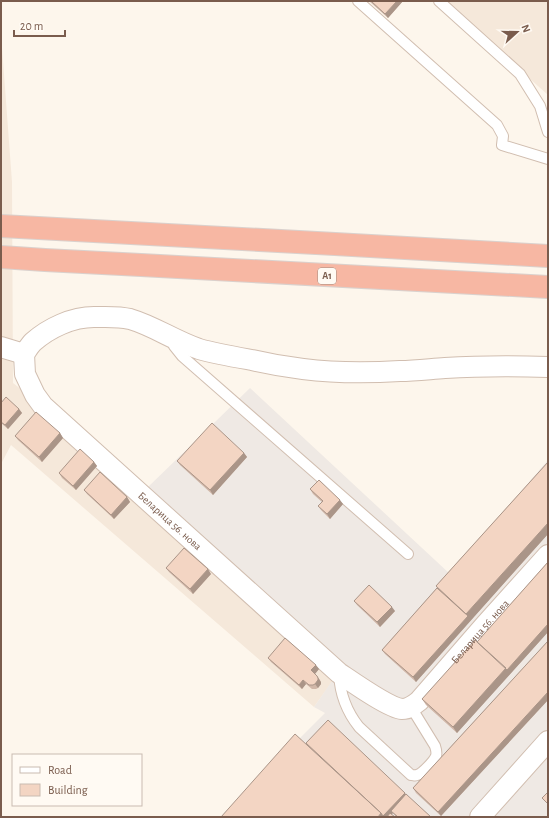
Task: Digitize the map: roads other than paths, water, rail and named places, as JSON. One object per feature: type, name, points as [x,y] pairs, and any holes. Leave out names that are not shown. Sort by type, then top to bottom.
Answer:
[{"type":"highway","points":[[1,226],[548,256]]},
{"type":"highway","name":"A1","points":[[4,258],[548,287]]},
{"type":"street","points":[[1,347],[24,354],[32,343],[57,326],[66,322],[80,318],[116,317],[128,319],[199,348],[220,354],[303,369],[334,372],[378,372],[491,366],[548,367]]},
{"type":"street","name":"Беларица 56. нова","points":[[24,354],[25,374],[35,395],[43,406],[339,673],[391,705],[402,709],[411,707],[419,701],[548,555]]},
{"type":"street","points":[[480,817],[548,742]]},
{"type":"lane","points":[[358,1],[497,125],[503,136],[502,145],[548,159]]},
{"type":"lane","points":[[440,1],[520,74],[540,106],[548,132]]},
{"type":"lane","points":[[173,338],[174,346],[182,356],[408,554]]},
{"type":"lane","points":[[339,673],[342,694],[348,712],[352,718],[359,727],[411,775],[416,775],[421,773],[432,762],[436,756],[436,751],[435,746],[411,707]]}]
